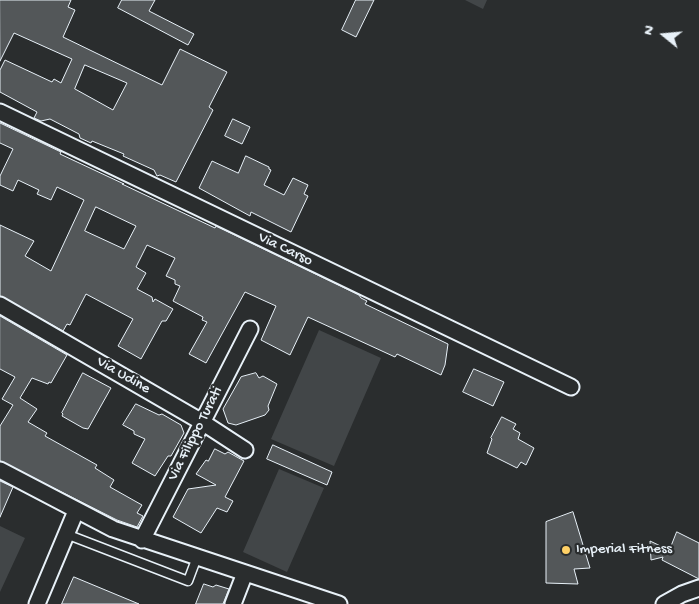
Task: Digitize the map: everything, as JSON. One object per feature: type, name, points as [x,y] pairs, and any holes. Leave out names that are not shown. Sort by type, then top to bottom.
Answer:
[{"type":"street","name":"Via Carso","points":[[0,112],[571,387]]},
{"type":"street","name":"Via Udine","points":[[0,305],[202,422],[245,450]]},
{"type":"street","name":"Via Filippo Turati","points":[[142,540],[250,329]]},
{"type":"street","points":[[0,470],[113,529],[339,604]]},
{"type":"street","points":[[37,604],[76,511]]},
{"type":"street","points":[[233,604],[245,573]]},
{"type":"street","points":[[664,604],[682,594],[699,588]]},
{"type":"lane","points":[[66,534],[188,581],[197,557]]},
{"type":"shaded area","points":[[465,0],[487,0],[483,9]]},
{"type":"shaded area","points":[[319,330],[381,358],[334,466],[271,439]]},
{"type":"shaded area","points":[[279,469],[324,488],[287,572],[243,552]]},
{"type":"shaded area","points":[[0,526],[25,538],[0,592]]},
{"type":"building","points":[[0,0],[71,0],[68,7],[75,10],[63,37],[162,85],[180,49],[227,72],[209,107],[213,110],[176,182],[160,175],[157,176],[154,170],[123,156],[124,154],[80,138],[79,134],[50,119],[41,121],[34,118],[37,112],[0,92],[0,70],[5,60],[52,82],[54,79],[61,83],[72,59],[14,33],[0,61]],"holes":[[[85,65],[127,83],[113,110],[75,89]]]},
{"type":"building","points":[[122,0],[155,0],[149,11],[194,34],[188,45],[118,8]]},
{"type":"building","points":[[356,0],[374,0],[356,37],[342,30]]},
{"type":"building","points":[[233,119],[250,127],[242,144],[225,136]]},
{"type":"building","points":[[0,123],[124,184],[122,184],[215,228],[216,226],[359,295],[367,301],[365,304],[448,344],[445,365],[441,375],[397,354],[395,357],[308,317],[290,355],[261,340],[276,306],[245,292],[206,363],[189,354],[207,322],[202,320],[203,317],[173,301],[180,286],[175,284],[175,280],[166,276],[175,258],[147,245],[136,267],[146,273],[137,289],[152,297],[153,302],[155,299],[173,309],[166,321],[162,321],[141,359],[118,346],[133,319],[86,294],[70,325],[67,324],[63,331],[0,296],[0,225],[34,241],[25,256],[51,271],[84,200],[57,187],[51,200],[37,194],[39,190],[18,180],[13,191],[0,185],[0,176],[13,149],[0,143]],"holes":[[[96,207],[136,226],[124,249],[85,231]]]},
{"type":"building","points":[[246,156],[269,167],[271,170],[264,185],[284,195],[293,178],[308,185],[304,194],[308,196],[291,232],[251,212],[250,216],[199,188],[212,161],[238,173]]},
{"type":"building","points":[[0,316],[67,355],[51,383],[49,382],[48,384],[32,378],[20,398],[37,409],[28,422],[47,433],[45,436],[97,465],[95,468],[114,480],[110,487],[142,505],[137,513],[143,516],[137,527],[117,520],[0,461],[0,426],[13,405],[2,399],[15,377],[0,369]]},
{"type":"building","points":[[474,369],[504,382],[493,406],[463,392]]},
{"type":"building","points":[[83,373],[111,388],[88,429],[62,416]]},
{"type":"building","points":[[256,373],[259,378],[263,376],[277,384],[268,406],[269,410],[265,415],[236,425],[228,423],[223,409],[241,377]]},
{"type":"building","points":[[136,404],[159,415],[162,414],[181,425],[184,433],[171,456],[168,456],[155,476],[132,463],[145,439],[134,434],[134,431],[123,425]]},
{"type":"building","points":[[502,417],[516,424],[513,429],[520,433],[518,439],[534,448],[526,465],[521,462],[517,468],[487,453],[491,438]]},
{"type":"building","points":[[273,445],[332,472],[327,485],[267,459]]},
{"type":"building","points":[[215,449],[225,454],[228,452],[244,461],[225,497],[233,501],[227,512],[217,508],[201,533],[173,517],[188,489],[216,485],[196,474],[206,460],[208,461]]},
{"type":"building","points":[[0,481],[13,487],[0,517]]},
{"type":"building","name":"Imperial Fitness","points":[[573,512],[590,568],[574,569],[578,584],[546,583],[546,522]]},
{"type":"building","points":[[677,532],[699,543],[699,579],[662,560],[663,557],[651,560],[650,541],[669,550]]},
{"type":"building","points":[[74,577],[139,604],[62,604]]},
{"type":"building","points":[[204,584],[229,589],[223,604],[196,604]]},
{"type":"place","name":"Imperial Fitness","points":[[566,550]]}]
